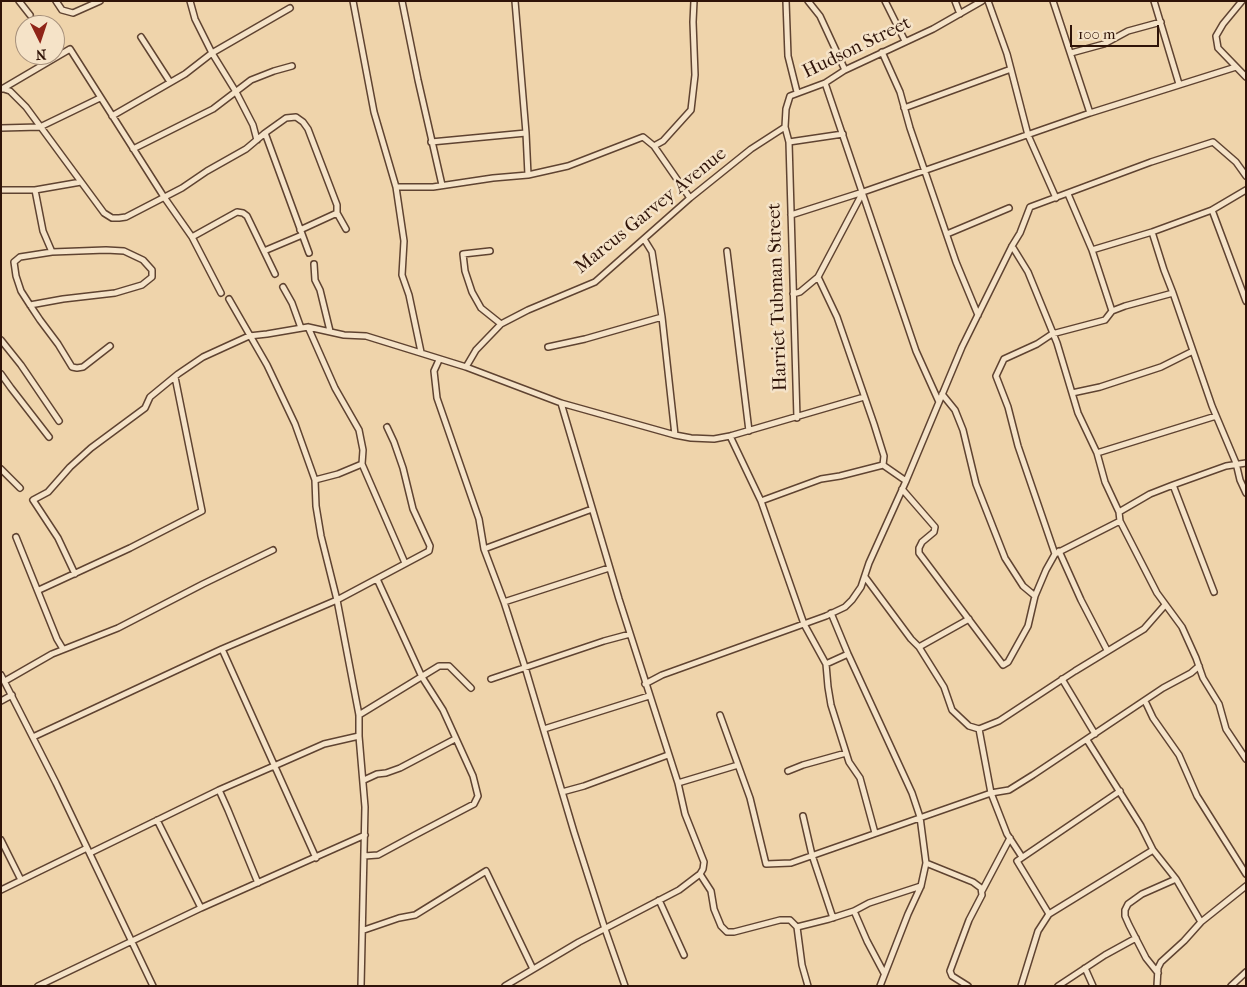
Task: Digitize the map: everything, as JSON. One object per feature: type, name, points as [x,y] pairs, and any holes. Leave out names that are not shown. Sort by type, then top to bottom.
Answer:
[{"type":"street","points":[[19,1],[30,15]]},
{"type":"street","points":[[56,1],[62,10],[73,13],[100,1]]},
{"type":"street","points":[[190,1],[195,19],[212,53],[236,92],[253,125],[258,140]]},
{"type":"street","points":[[352,1],[374,112],[396,187],[404,241],[402,275],[409,295],[421,352]]},
{"type":"street","points":[[402,1],[442,186]]},
{"type":"street","points":[[515,1],[528,175]]},
{"type":"street","points":[[654,146],[663,141],[691,110],[695,75],[694,1]]},
{"type":"street","points":[[785,127],[786,109],[790,96],[797,92],[788,56],[786,1]]},
{"type":"street","points":[[808,1],[820,16],[845,70]]},
{"type":"street","points":[[885,1],[905,40]]},
{"type":"street","points":[[955,1],[960,14]]},
{"type":"street","name":"Hudson Street","points":[[797,92],[825,83],[845,70],[905,40],[933,29],[982,1]]},
{"type":"street","points":[[988,1],[1008,54],[1028,135],[1056,198]]},
{"type":"street","points":[[1054,1],[1090,113]]},
{"type":"street","points":[[1154,1],[1179,84]]},
{"type":"street","points":[[1242,1],[1223,24],[1216,36],[1218,48],[1246,77]]},
{"type":"street","points":[[112,116],[185,74],[212,53],[290,8]]},
{"type":"street","points":[[1071,53],[1104,44],[1128,31],[1161,22]]},
{"type":"street","points":[[140,38],[170,82]]},
{"type":"street","points":[[2,89],[70,49],[164,198],[192,238],[221,293]]},
{"type":"street","points":[[882,52],[900,92],[924,170],[978,315]]},
{"type":"street","points":[[133,149],[213,108],[251,80],[292,66]]},
{"type":"street","points":[[791,214],[863,192],[1090,113],[1236,67]]},
{"type":"street","points":[[904,108],[1011,69]]},
{"type":"street","points":[[825,83],[916,351],[939,402]]},
{"type":"street","points":[[2,89],[10,91],[21,102],[104,213],[112,218],[126,217],[164,198],[207,171],[231,159],[286,118],[296,117],[308,129],[337,205],[337,213],[346,229]]},
{"type":"street","points":[[1,128],[40,127],[100,98]]},
{"type":"street","name":"Harriet Tubman Street","points":[[75,574],[58,538],[34,500],[48,492],[70,467],[91,448],[145,408],[150,397],[175,377],[203,357],[249,336],[308,327],[344,335],[366,336],[466,367],[561,403],[691,438],[714,439],[730,436],[796,418],[789,142],[785,127]]},
{"type":"street","name":"Marcus Garvey Avenue","points":[[466,367],[476,350],[501,324],[528,310],[595,282],[690,198],[751,150],[785,127]]},
{"type":"street","points":[[431,142],[526,132]]},
{"type":"street","points":[[265,133],[310,253]]},
{"type":"street","points":[[789,142],[843,134]]},
{"type":"street","points":[[396,187],[442,186],[528,175],[568,166],[642,137],[654,146],[690,198]]},
{"type":"street","points":[[646,684],[662,675],[832,613],[845,607],[852,600],[862,587],[872,555],[906,481],[942,394],[978,315],[1020,233],[1030,207],[1103,179],[1213,142],[1236,162],[1246,176]]},
{"type":"street","points":[[1,190],[34,190],[81,182]]},
{"type":"street","points":[[34,190],[43,231],[52,252]]},
{"type":"street","points":[[1092,250],[1152,232],[1212,210],[1246,190]]},
{"type":"street","points":[[793,294],[800,292],[818,277],[863,192]]},
{"type":"street","points":[[1068,194],[1092,250],[1112,311]]},
{"type":"street","points":[[947,234],[1009,208]]},
{"type":"street","points":[[1212,210],[1246,301]]},
{"type":"street","points":[[192,238],[237,212],[243,213],[247,216],[275,274]]},
{"type":"street","points":[[264,251],[337,213]]},
{"type":"street","points":[[1152,232],[1216,416],[1236,463],[1240,480],[1246,493]]},
{"type":"street","points":[[644,239],[652,252],[662,316],[675,435]]},
{"type":"street","points":[[1012,246],[1028,272],[1057,343],[1078,413],[1097,453],[1105,482],[1119,512],[1120,521],[1147,576],[1165,605],[1182,627],[1202,678],[1220,704],[1226,729],[1246,759]]},
{"type":"street","points":[[30,305],[128,290],[142,285],[152,277],[152,270],[143,260],[124,251],[106,250],[52,252],[20,257],[14,262],[16,276],[22,291],[30,305],[72,366],[76,368],[83,367],[110,346]]},
{"type":"street","points":[[490,251],[463,254],[465,271],[472,292],[481,308],[501,324]]},
{"type":"street","points":[[727,251],[749,431]]},
{"type":"street","points":[[314,264],[315,280],[320,290],[330,331]]},
{"type":"street","points":[[818,277],[837,317],[884,456],[883,465]]},
{"type":"street","points":[[283,287],[292,303],[301,328]]},
{"type":"street","points":[[1107,650],[1057,552],[1018,446],[1008,407],[996,376],[1004,359],[1037,344],[1052,334],[1105,320],[1112,311],[1173,293]]},
{"type":"street","points":[[228,299],[267,365],[295,424],[315,480],[319,526],[337,600],[359,715],[359,736],[364,780],[365,835],[364,930],[361,986]]},
{"type":"street","points":[[548,347],[585,339],[662,316]]},
{"type":"street","points":[[308,327],[335,388],[360,430],[363,450],[362,464],[404,563]]},
{"type":"street","points":[[1,340],[21,365],[58,421]]},
{"type":"street","points":[[1072,393],[1100,387],[1153,370],[1193,351]]},
{"type":"street","points":[[439,360],[434,371],[437,398],[479,519],[484,549],[525,667],[605,930],[625,986]]},
{"type":"street","points":[[1,374],[48,437]]},
{"type":"street","points":[[39,590],[202,511],[175,377]]},
{"type":"street","points":[[942,394],[955,410],[963,430],[976,484],[1005,558],[1023,586],[1035,596]]},
{"type":"street","points":[[796,418],[864,398]]},
{"type":"street","points":[[505,986],[579,942],[679,890],[700,874],[703,869],[703,856],[685,814],[678,783],[609,568],[561,403]]},
{"type":"street","points":[[1097,453],[1216,416]]},
{"type":"street","points":[[33,736],[222,649],[337,600],[429,551],[430,546],[413,509],[403,468],[394,442],[386,427]]},
{"type":"street","points":[[730,436],[761,501],[804,624],[826,664],[831,705],[849,762],[860,778],[875,833]]},
{"type":"street","points":[[1119,512],[1150,494],[1236,463],[1246,462]]},
{"type":"street","points":[[315,480],[338,474],[362,464]]},
{"type":"street","points":[[761,501],[821,479],[883,465],[906,481]]},
{"type":"street","points":[[1,469],[20,488]]},
{"type":"street","points":[[1173,485],[1214,592]]},
{"type":"street","points":[[902,489],[935,526],[934,532],[922,542],[919,548],[920,553],[1003,665],[1008,662],[1028,626],[1035,596],[1046,570],[1057,552],[1120,521]]},
{"type":"street","points":[[484,549],[592,509]]},
{"type":"street","points":[[16,537],[39,590],[57,639],[63,649]]},
{"type":"street","points":[[5,682],[63,649],[118,628],[273,550]]},
{"type":"street","points":[[504,602],[609,568]]},
{"type":"street","points":[[866,577],[911,639],[919,647],[944,687],[952,710],[969,726],[979,729],[999,721],[1144,628],[1165,605]]},
{"type":"street","points":[[364,856],[378,855],[474,804],[478,796],[477,788],[443,710],[422,677],[376,579]]},
{"type":"street","points":[[832,613],[848,654],[910,789],[920,817],[926,863],[921,886],[884,972],[880,986]]},
{"type":"street","points":[[919,647],[969,619]]},
{"type":"street","points":[[491,679],[630,634]]},
{"type":"street","points":[[222,649],[316,858]]},
{"type":"street","points":[[826,664],[848,654]]},
{"type":"street","points":[[359,715],[439,666],[449,666],[471,688]]},
{"type":"street","points":[[720,715],[750,798],[766,864],[791,863],[991,793],[1008,790],[1198,666]]},
{"type":"street","points":[[1,675],[33,736],[153,986]]},
{"type":"street","points":[[1062,679],[1095,734]]},
{"type":"street","points":[[1,701],[12,695]]},
{"type":"street","points":[[544,729],[649,696]]},
{"type":"street","points":[[1145,701],[1153,718],[1179,755],[1197,796],[1246,874]]},
{"type":"street","points":[[979,729],[991,793],[1010,838],[1022,857]]},
{"type":"street","points":[[1,890],[157,820],[218,790],[324,744],[359,736]]},
{"type":"street","points":[[364,780],[377,774],[400,768],[456,739]]},
{"type":"street","points":[[1087,740],[1142,826],[1153,850],[1176,879],[1201,922]]},
{"type":"street","points":[[788,771],[803,764],[846,753]]},
{"type":"street","points":[[562,792],[584,786],[668,755]]},
{"type":"street","points":[[678,783],[738,765]]},
{"type":"street","points":[[218,790],[258,883]]},
{"type":"street","points":[[1049,914],[1017,862],[1120,791]]},
{"type":"street","points":[[803,816],[812,855],[833,918]]},
{"type":"street","points":[[157,820],[201,908]]},
{"type":"street","points":[[38,986],[201,908],[365,835]]},
{"type":"street","points":[[968,986],[952,976],[950,971],[969,920],[1010,838]]},
{"type":"street","points":[[1,840],[21,880]]},
{"type":"street","points":[[1021,986],[1038,931],[1049,914],[1153,850]]},
{"type":"street","points":[[926,863],[973,882],[981,888],[982,892]]},
{"type":"street","points":[[364,930],[399,918],[415,915],[486,871],[533,969]]},
{"type":"street","points":[[700,874],[711,891],[720,926],[726,932],[734,932],[784,919],[790,920],[797,927],[802,965],[808,986]]},
{"type":"street","points":[[1158,974],[1146,958],[1125,916],[1125,910],[1128,904],[1142,894],[1176,879]]},
{"type":"street","points":[[797,927],[833,918],[854,911],[869,903],[921,886]]},
{"type":"street","points":[[1158,986],[1161,962],[1201,922],[1246,886]]},
{"type":"street","points":[[659,900],[684,955]]},
{"type":"street","points":[[854,911],[867,941],[884,972]]},
{"type":"street","points":[[1058,986],[1105,955],[1136,938]]},
{"type":"street","points":[[1085,968],[1093,986]]},
{"type":"street","points":[[1231,986],[1246,972]]}]
